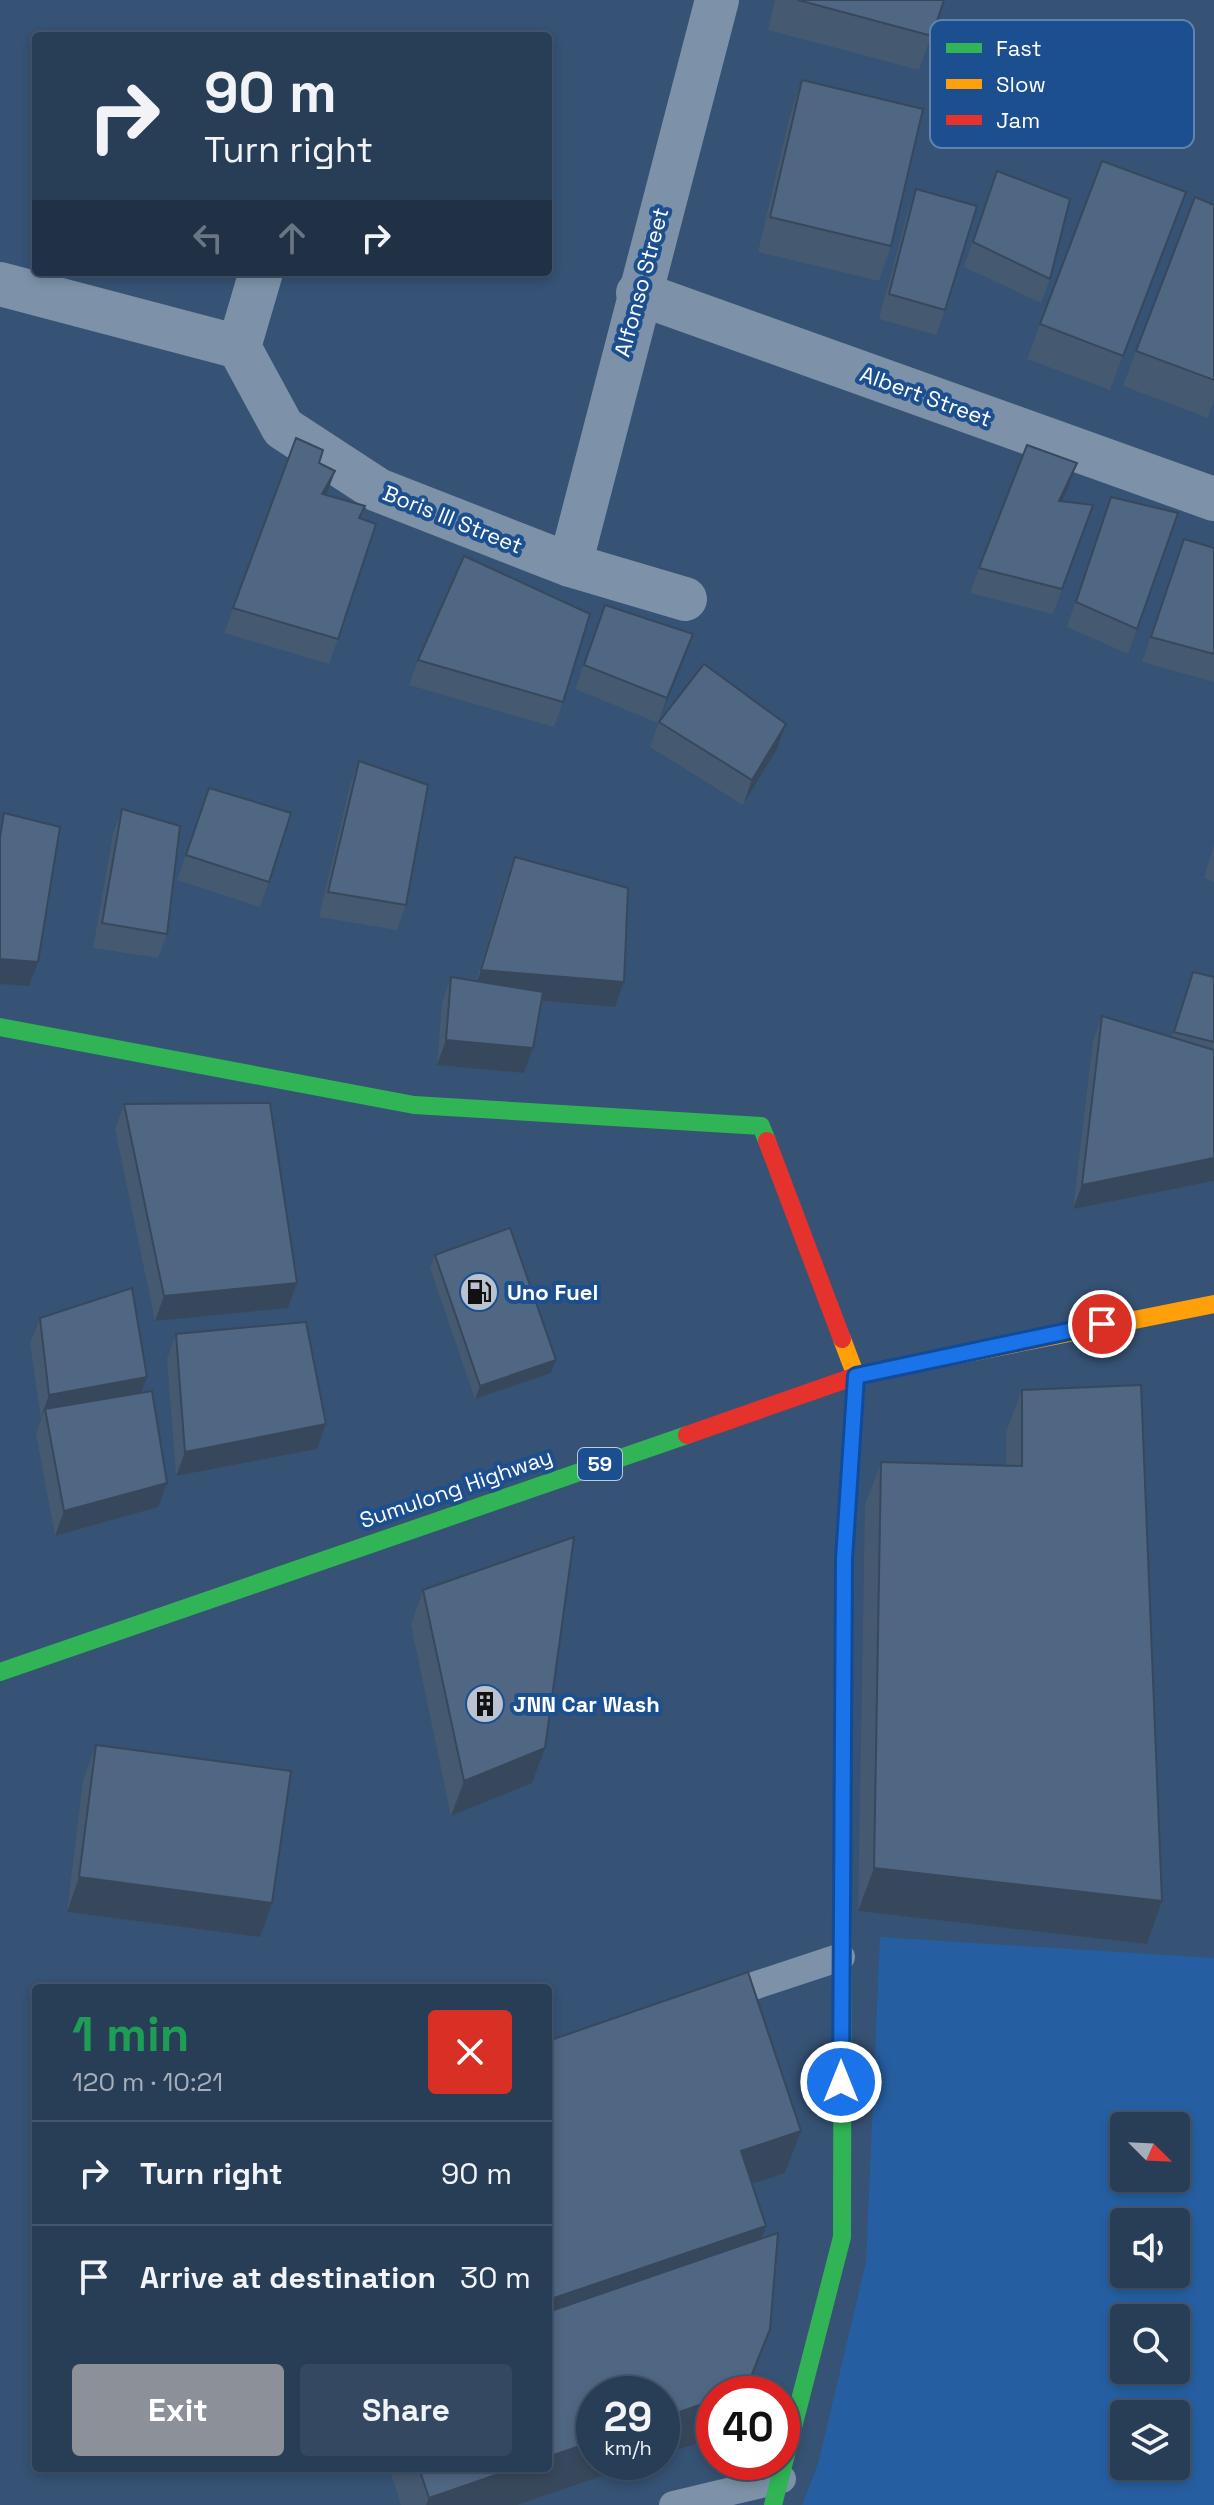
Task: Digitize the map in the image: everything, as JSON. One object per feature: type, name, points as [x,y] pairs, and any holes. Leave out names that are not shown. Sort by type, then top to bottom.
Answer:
[{"type":"street","name":"Alfonso Street","points":[[570,565],[638,293],[717,0]]},
{"type":"street","points":[[0,284],[239,347],[260,276]]},
{"type":"street","name":"Albert Street","points":[[638,293],[1214,499]]},
{"type":"street","name":"Boris III Street","points":[[239,347],[283,428],[378,490],[570,565],[685,599]]},
{"type":"street","points":[[0,1027],[414,1105],[761,1126],[856,1376],[844,1559],[842,2237],[777,2492]]},
{"type":"street","name":"Sumulong Highway","points":[[0,1672],[856,1376],[1214,1304]]},
{"type":"lane","points":[[695,2005],[841,1957]]},
{"type":"lane","points":[[673,2505],[777,2492]]},
{"type":"shaded area","points":[[880,1937],[1214,1958],[1214,2505],[802,2505],[818,2464],[866,2262]]},
{"type":"building","points":[[798,0],[944,0],[937,20],[930,20],[930,35]]},
{"type":"building","points":[[802,80],[923,109],[891,246],[770,217]]},
{"type":"building","points":[[1102,161],[1186,192],[1123,356],[1040,324]]},
{"type":"building","points":[[997,171],[1070,199],[1050,279],[973,242]]},
{"type":"building","points":[[916,189],[977,206],[945,310],[889,294]]},
{"type":"building","points":[[1195,197],[1214,205],[1214,380],[1136,351]]},
{"type":"building","points":[[296,438],[323,450],[319,463],[335,471],[322,494],[365,506],[359,518],[376,524],[338,639],[233,608]]},
{"type":"building","points":[[1027,445],[1077,463],[1059,501],[1093,505],[1062,589],[979,568]]},
{"type":"building","points":[[1111,497],[1178,513],[1137,629],[1076,602]]},
{"type":"building","points":[[1184,539],[1214,548],[1214,654],[1151,637]]},
{"type":"building","points":[[464,556],[590,614],[563,702],[418,660]]},
{"type":"building","points":[[605,605],[693,634],[667,698],[584,665]]},
{"type":"building","points":[[704,664],[786,724],[752,780],[659,722]]},
{"type":"building","points":[[359,761],[428,785],[406,905],[328,892]]},
{"type":"building","points":[[209,788],[291,813],[269,882],[186,855]]},
{"type":"building","points":[[122,809],[180,826],[167,934],[102,923]]},
{"type":"building","points":[[4,813],[60,827],[38,962],[0,959],[0,837]]},
{"type":"building","points":[[515,857],[628,888],[624,982],[481,970]]},
{"type":"building","points":[[1193,972],[1214,977],[1214,1042],[1174,1032]]},
{"type":"building","points":[[451,977],[543,992],[533,1048],[446,1040]]},
{"type":"building","points":[[1102,1016],[1214,1050],[1214,1158],[1082,1185]]},
{"type":"building","points":[[270,1103],[297,1283],[164,1296],[124,1104]]},
{"type":"building","points":[[510,1228],[556,1360],[480,1386],[435,1255]]},
{"type":"building","points":[[132,1288],[147,1377],[49,1395],[40,1318]]},
{"type":"building","points":[[306,1322],[326,1424],[185,1452],[176,1334]]},
{"type":"building","points":[[1141,1385],[1162,1901],[874,1868],[881,1462],[1022,1466],[1022,1390]]},
{"type":"building","points":[[152,1391],[167,1483],[64,1511],[45,1409]]},
{"type":"building","name":"JNN Car Wash","points":[[574,1537],[545,1748],[464,1781],[423,1590]]},
{"type":"building","points":[[96,1745],[291,1771],[272,1903],[79,1877]]},
{"type":"building","points":[[748,1972],[801,2131],[741,2151],[766,2226],[552,2299],[552,2040]]},
{"type":"building","points":[[778,2233],[770,2329],[751,2376],[696,2376],[696,2406],[680,2412],[680,2376],[576,2376],[576,2447],[552,2456],[552,2311]]},
{"type":"building","points":[[420,2472],[504,2472],[429,2498]]},
{"type":"traffic: fast","points":[[0,1027],[414,1105],[761,1126],[767,1141]]},
{"type":"traffic: fast","points":[[0,1672],[687,1435]]},
{"type":"traffic: fast","points":[[773,2505],[842,2237],[843,1760]]},
{"type":"traffic: slow","points":[[959,1355],[1214,1304]]},
{"type":"traffic: slow","points":[[842,1339],[856,1376],[844,1559],[843,1760]]},
{"type":"traffic: jam","points":[[767,1141],[842,1339]]},
{"type":"traffic: jam","points":[[687,1435],[856,1376],[959,1355]]},
{"type":"place","name":"Uno Fuel","points":[[479,1292]]},
{"type":"place","name":"JNN Car Wash","points":[[485,1704]]},
{"type":"route","points":[[841,2082],[844,1559],[856,1376],[1102,1324]]}]
